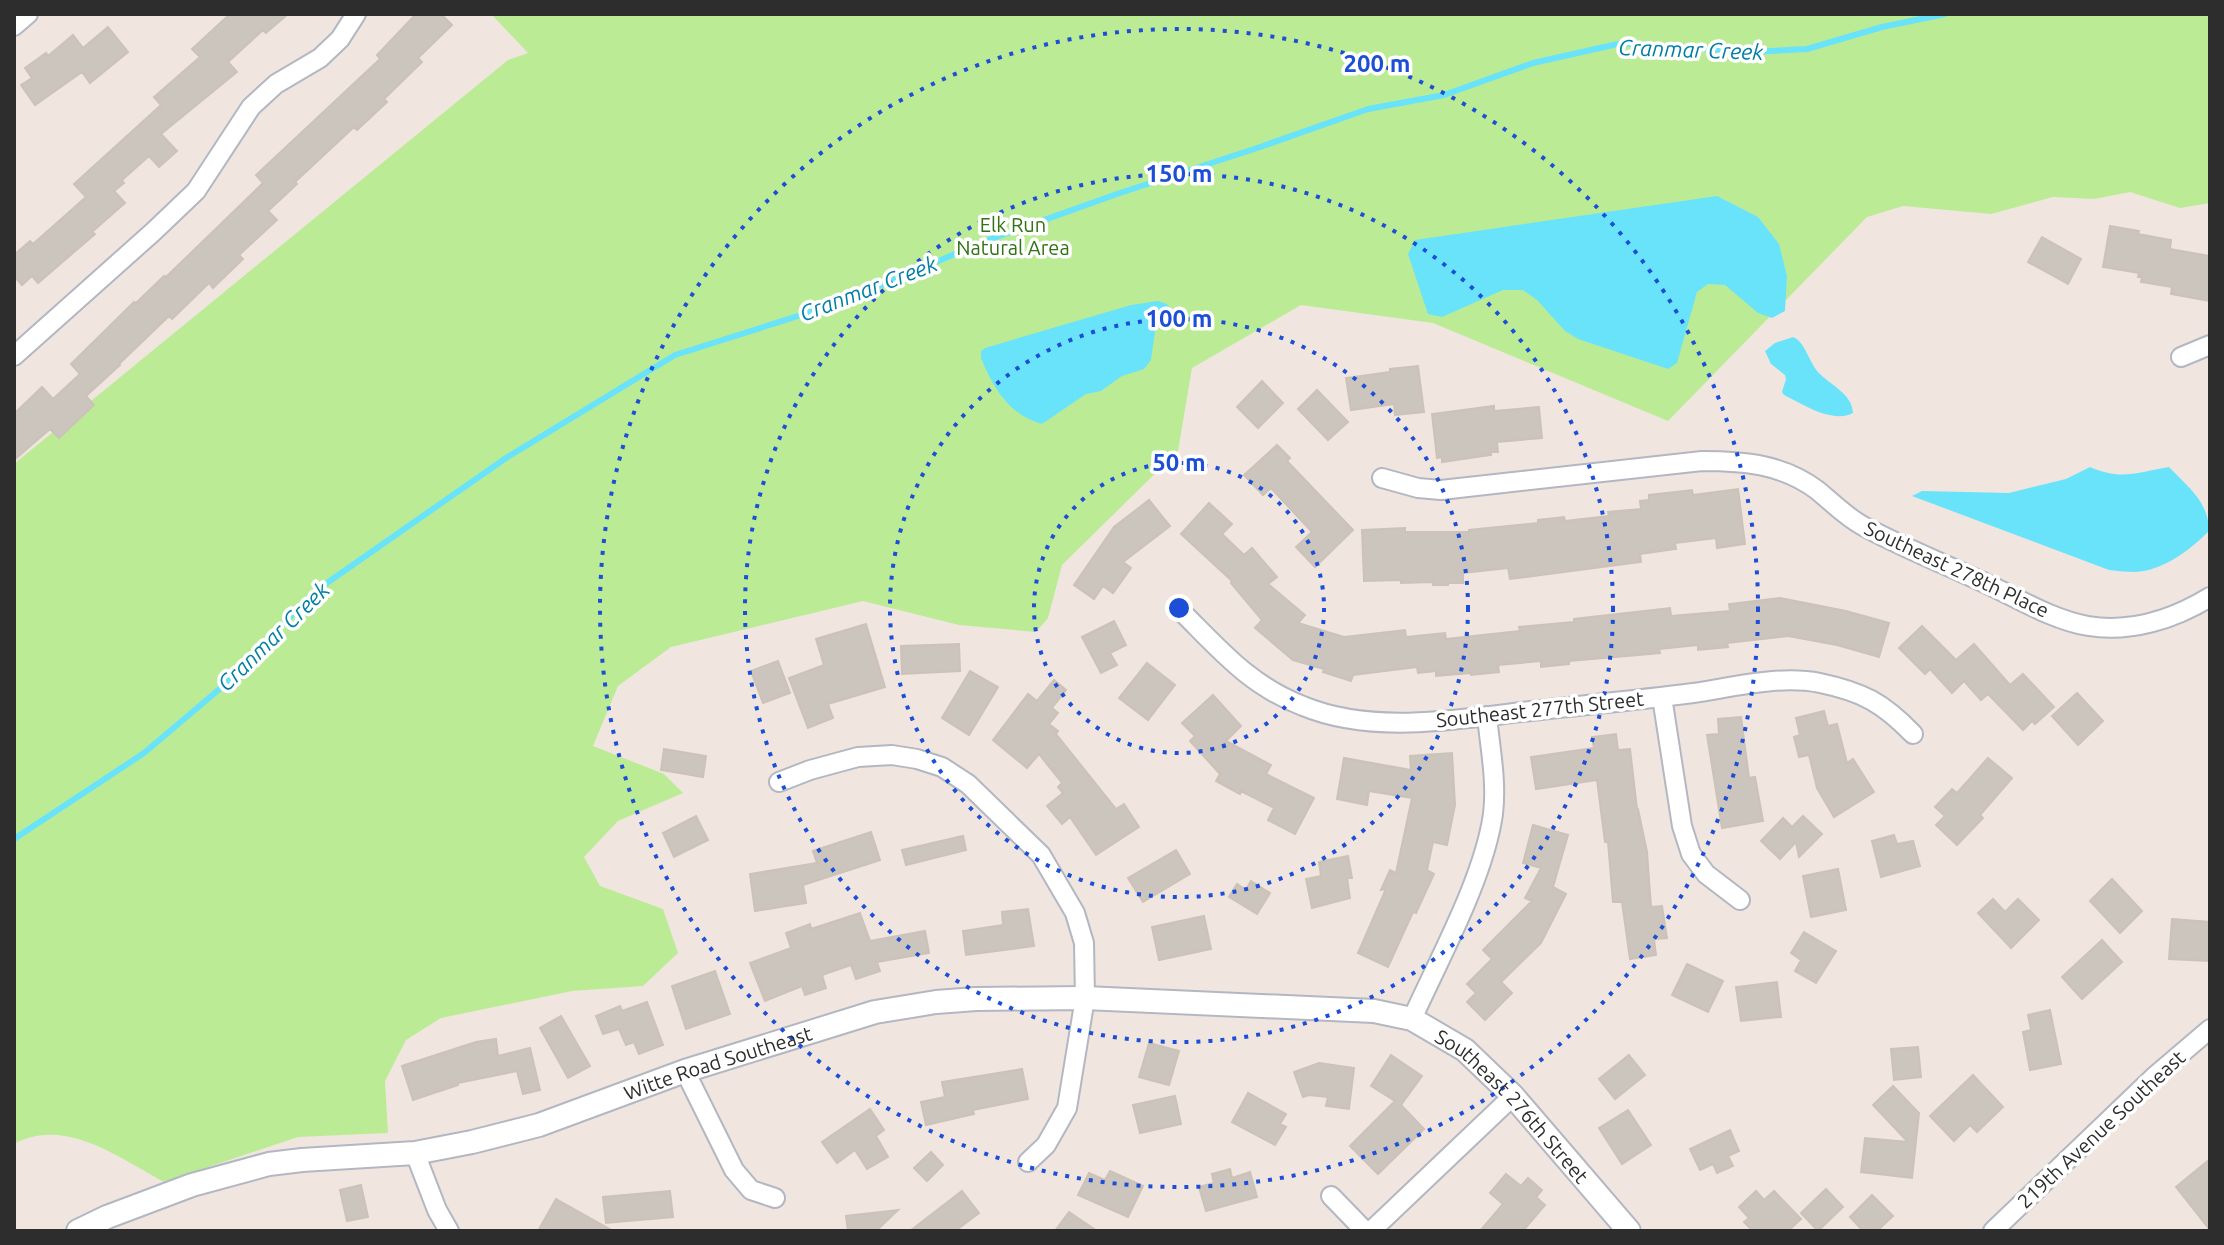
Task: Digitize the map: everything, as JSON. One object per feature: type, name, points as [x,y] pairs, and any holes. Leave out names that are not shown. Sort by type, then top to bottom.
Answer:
[{"type":"street","points":[[14,26],[28,14]]},
{"type":"street","points":[[14,356],[196,191],[251,107],[276,84],[320,58],[340,39],[356,14]]},
{"type":"street","points":[[2181,357],[2210,345]]},
{"type":"street","name":"Southeast 278th Place","points":[[1382,478],[1418,488],[1441,490],[1702,461],[1762,464],[1799,478],[1863,526],[2055,615],[2088,626],[2124,627],[2159,621],[2210,597]]},
{"type":"street","name":"Southeast 277th Street","points":[[1184,614],[1245,674],[1276,694],[1305,707],[1383,724],[1662,697],[1787,680],[1817,683],[1866,697],[1890,711],[1913,734]]},
{"type":"street","points":[[1662,697],[1682,826],[1691,854],[1706,874],[1740,900]]},
{"type":"street","points":[[1412,1019],[1468,896],[1493,815],[1494,783],[1487,716]]},
{"type":"street","points":[[779,782],[858,757],[892,755],[917,759],[942,767],[968,784],[1041,855],[1075,913],[1084,943],[1085,998],[1067,1108],[1046,1145],[1028,1162]]},
{"type":"street","name":"Witte Road Southeast","points":[[78,1231],[192,1185],[269,1164],[415,1153],[539,1125],[685,1071],[875,1012],[976,999],[1085,998],[1374,1011]]},
{"type":"street","name":"Southeast 276th Street","points":[[1374,1011],[1412,1019],[1465,1050],[1513,1096],[1629,1231]]},
{"type":"street","name":"219th Avenue Southeast","points":[[1993,1231],[2156,1075],[2210,1029]]},
{"type":"street","points":[[685,1071],[734,1170],[751,1190],[775,1198]]},
{"type":"street","points":[[1331,1196],[1368,1231],[1513,1096]]},
{"type":"street","points":[[415,1153],[437,1210],[449,1231]]},
{"type":"green space","name":"Elk Run Natural Area","points":[[2210,14],[2210,203],[2180,208],[2130,192],[2094,199],[2053,197],[1991,214],[1903,206],[1867,217],[1668,421],[1433,323],[1301,305],[1192,368],[1178,451],[1062,565],[1048,618],[1036,632],[959,625],[863,601],[671,647],[618,686],[593,746],[664,774],[683,793],[618,821],[584,857],[600,886],[663,909],[678,953],[643,986],[572,991],[441,1018],[406,1040],[385,1081],[388,1133],[298,1137],[164,1182],[110,1152],[72,1137],[33,1137],[14,1144],[14,464],[508,60],[528,53],[493,16]]},
{"type":"water","points":[[1717,196],[1758,217],[1779,244],[1787,276],[1785,311],[1772,318],[1758,313],[1725,285],[1708,284],[1697,292],[1677,363],[1668,369],[1578,339],[1565,331],[1537,300],[1523,290],[1503,290],[1442,317],[1428,314],[1408,254],[1415,240]]},
{"type":"water","points":[[1158,301],[1167,304],[1173,312],[1171,318],[1155,331],[1151,360],[1144,369],[1122,376],[1101,391],[1086,394],[1042,424],[1011,407],[991,380],[981,358],[981,351],[985,348],[1131,305]]},
{"type":"water","points":[[1793,337],[1801,343],[1820,374],[1845,395],[1853,413],[1827,415],[1784,395],[1785,375],[1771,364],[1765,351],[1775,343]]},
{"type":"water","points":[[2090,467],[2121,474],[2169,467],[2201,503],[2209,531],[2185,552],[2156,568],[2135,572],[2109,570],[1912,496],[1922,491],[2009,493],[2066,479]]},
{"type":"building","points":[[230,14],[288,14],[266,33],[263,30],[228,62],[237,72],[161,134],[177,151],[159,167],[149,156],[114,191],[125,203],[92,232],[95,234],[38,283],[32,276],[22,285],[14,276],[14,255],[30,241],[33,244],[86,197],[74,184],[161,105],[154,97],[200,57],[192,49]]},
{"type":"building","points":[[416,14],[441,14],[452,25],[418,58],[422,62],[384,99],[387,102],[357,130],[354,127],[268,211],[277,220],[239,255],[243,259],[213,288],[209,283],[172,319],[169,316],[86,396],[94,405],[59,438],[50,429],[14,460],[14,414],[42,387],[53,399],[80,374],[71,364],[263,183],[256,175],[380,59],[377,55]]},
{"type":"building","points":[[108,27],[128,52],[90,83],[82,72],[35,105],[21,85],[32,78],[25,68],[46,53],[48,56],[73,35],[83,48]]},
{"type":"building","points":[[2110,226],[2171,240],[2170,249],[2210,256],[2210,301],[2171,294],[2172,287],[2141,282],[2139,273],[2103,267]]},
{"type":"building","points":[[2042,237],[2081,259],[2068,284],[2028,262]]},
{"type":"building","points":[[1418,366],[1424,412],[1395,415],[1394,404],[1351,410],[1346,378]]},
{"type":"building","points":[[1262,381],[1283,403],[1258,428],[1237,407]]},
{"type":"building","points":[[1317,390],[1348,422],[1328,440],[1298,409]]},
{"type":"building","points":[[1494,406],[1494,411],[1539,407],[1542,438],[1497,442],[1498,452],[1491,452],[1491,455],[1442,462],[1442,457],[1437,458],[1432,414]]},
{"type":"building","points":[[1277,445],[1290,458],[1287,461],[1353,530],[1315,567],[1296,547],[1312,532],[1271,488],[1263,495],[1244,475]]},
{"type":"building","points":[[1738,489],[1745,544],[1717,548],[1716,538],[1675,543],[1676,549],[1640,554],[1641,562],[1510,579],[1508,568],[1463,573],[1463,583],[1448,585],[1401,583],[1401,580],[1364,581],[1362,530],[1405,528],[1405,532],[1469,532],[1564,517],[1565,521],[1609,516],[1608,512],[1641,509],[1640,501],[1649,500],[1649,495],[1692,490],[1693,495]]},
{"type":"building","points":[[1149,500],[1170,526],[1123,562],[1131,568],[1113,593],[1103,586],[1094,599],[1074,585],[1114,527]]},
{"type":"building","points":[[1209,503],[1232,524],[1222,534],[1244,555],[1252,548],[1277,577],[1268,584],[1305,615],[1298,623],[1344,637],[1405,630],[1406,637],[1445,633],[1446,639],[1670,608],[1671,616],[1730,611],[1729,604],[1780,598],[1889,623],[1879,657],[1788,636],[1727,643],[1728,647],[1698,650],[1698,645],[1659,649],[1660,653],[1569,661],[1569,664],[1541,667],[1541,661],[1498,665],[1499,672],[1471,675],[1436,676],[1436,671],[1418,673],[1417,667],[1353,675],[1351,681],[1293,660],[1255,628],[1262,620],[1232,581],[1181,534]]},
{"type":"building","points":[[1114,621],[1126,645],[1110,653],[1117,665],[1101,673],[1082,637]]},
{"type":"building","points":[[866,624],[885,687],[828,704],[833,718],[808,728],[789,678],[824,665],[816,639]]},
{"type":"building","points":[[1922,626],[1956,660],[1974,644],[2010,685],[2023,674],[2054,707],[2023,730],[1988,694],[1981,700],[1964,681],[1952,693],[1930,669],[1925,674],[1899,648]]},
{"type":"building","points":[[959,644],[960,671],[902,674],[901,646]]},
{"type":"building","points":[[778,661],[790,693],[763,703],[751,671]]},
{"type":"building","points":[[1147,663],[1175,685],[1148,720],[1119,698]]},
{"type":"building","points":[[970,671],[998,687],[969,735],[942,718]]},
{"type":"building","points":[[1054,680],[1066,690],[1052,708],[1058,713],[1049,724],[1058,731],[1056,734],[1116,809],[1124,804],[1139,827],[1096,855],[1070,817],[1062,824],[1047,806],[1063,793],[1058,787],[1062,783],[1039,754],[1027,768],[993,740],[1028,694],[1037,701]]},
{"type":"building","points":[[2077,693],[2103,721],[2078,745],[2052,716]]},
{"type":"building","points":[[1213,695],[1241,726],[1226,741],[1271,765],[1266,774],[1314,798],[1295,834],[1268,820],[1274,808],[1216,781],[1220,774],[1190,741],[1195,736],[1182,723]]},
{"type":"building","points":[[1824,711],[1828,726],[1837,724],[1847,763],[1853,759],[1874,792],[1834,817],[1817,788],[1809,755],[1799,757],[1794,737],[1800,735],[1796,718]]},
{"type":"building","points":[[1741,717],[1749,778],[1755,777],[1763,821],[1722,828],[1707,735],[1719,734],[1718,719]]},
{"type":"building","points":[[1616,734],[1618,750],[1630,749],[1637,809],[1647,852],[1651,907],[1662,906],[1667,938],[1654,939],[1656,955],[1630,959],[1622,902],[1613,902],[1608,842],[1605,842],[1597,780],[1536,789],[1531,757],[1594,748],[1592,737]]},
{"type":"building","points":[[664,749],[706,756],[703,777],[661,770]]},
{"type":"building","points":[[1452,753],[1455,805],[1447,845],[1433,842],[1427,870],[1434,874],[1388,967],[1358,953],[1386,889],[1381,890],[1390,870],[1396,873],[1412,798],[1369,791],[1367,805],[1337,799],[1344,758],[1411,770],[1410,756]]},
{"type":"building","points":[[1988,758],[2012,778],[1980,815],[1983,818],[1957,845],[1936,825],[1945,816],[1935,807],[1952,789],[1957,793]]},
{"type":"building","points":[[696,816],[708,840],[674,857],[663,833]]},
{"type":"building","points":[[1803,816],[1822,834],[1799,857],[1796,842],[1780,859],[1761,841],[1783,818],[1794,829],[1793,826]]},
{"type":"building","points":[[1533,825],[1568,835],[1553,887],[1566,894],[1541,943],[1501,982],[1512,993],[1485,1020],[1467,1002],[1476,993],[1467,984],[1492,959],[1483,950],[1532,901],[1525,898],[1541,868],[1523,863]]},
{"type":"building","points":[[871,832],[880,860],[803,885],[806,903],[755,911],[750,874],[817,863],[813,851]]},
{"type":"building","points":[[1894,835],[1897,844],[1913,841],[1920,866],[1881,877],[1872,841]]},
{"type":"building","points":[[963,836],[966,850],[906,865],[902,850]]},
{"type":"building","points":[[1176,850],[1190,874],[1143,902],[1128,878]]},
{"type":"building","points":[[1348,856],[1352,878],[1347,878],[1350,898],[1312,908],[1306,879],[1321,876],[1319,862]]},
{"type":"building","points":[[1838,869],[1846,910],[1811,917],[1803,876]]},
{"type":"building","points":[[2112,879],[2142,911],[2120,933],[2090,901]]},
{"type":"building","points":[[1251,881],[1270,893],[1257,914],[1229,897],[1237,884],[1246,890]]},
{"type":"building","points":[[1993,899],[2005,912],[2018,899],[2039,920],[2011,948],[1978,913]]},
{"type":"building","points":[[1028,909],[1034,946],[966,955],[963,931],[1003,925],[1002,912]]},
{"type":"building","points":[[860,913],[870,941],[925,931],[929,953],[877,962],[880,971],[856,979],[851,965],[822,975],[826,988],[805,995],[802,986],[765,1001],[750,963],[791,948],[786,933],[810,924],[811,929]]},
{"type":"building","points":[[1204,916],[1211,949],[1159,960],[1152,927]]},
{"type":"building","points":[[2172,919],[2210,922],[2210,961],[2169,959]]},
{"type":"building","points":[[1804,932],[1836,951],[1816,983],[1795,971],[1801,960],[1791,953]]},
{"type":"building","points":[[2102,940],[2122,962],[2082,999],[2062,977]]},
{"type":"building","points":[[1687,964],[1723,981],[1708,1012],[1672,995]]},
{"type":"building","points":[[715,971],[730,1014],[686,1029],[672,986]]},
{"type":"building","points":[[1777,982],[1781,1017],[1741,1021],[1736,987]]},
{"type":"building","points":[[647,1002],[663,1045],[639,1054],[634,1042],[626,1045],[619,1029],[603,1034],[596,1016],[620,1006],[622,1011]]},
{"type":"building","points":[[2050,1010],[2061,1064],[2030,1070],[2023,1032],[2031,1030],[2028,1015]]},
{"type":"building","points":[[561,1016],[590,1066],[568,1078],[540,1028]]},
{"type":"building","points":[[496,1039],[498,1056],[530,1048],[540,1090],[523,1094],[517,1071],[458,1083],[413,1100],[402,1066],[476,1042]]},
{"type":"building","points":[[1149,1043],[1179,1051],[1169,1085],[1139,1077]]},
{"type":"building","points":[[1918,1047],[1921,1077],[1894,1080],[1891,1049]]},
{"type":"building","points":[[1391,1055],[1422,1076],[1401,1105],[1424,1129],[1378,1174],[1350,1146],[1395,1101],[1371,1086]]},
{"type":"building","points":[[1629,1055],[1645,1075],[1615,1099],[1599,1079]]},
{"type":"building","points":[[1319,1063],[1354,1068],[1349,1109],[1326,1106],[1328,1097],[1303,1097],[1294,1072]]},
{"type":"building","points":[[1022,1069],[1028,1099],[973,1110],[974,1114],[926,1125],[921,1102],[945,1097],[942,1082]]},
{"type":"building","points":[[1973,1075],[2003,1107],[1977,1132],[1970,1125],[1954,1141],[1930,1116]]},
{"type":"building","points":[[1893,1086],[1919,1113],[1912,1178],[1861,1172],[1865,1138],[1908,1142],[1873,1105]]},
{"type":"building","points":[[1248,1093],[1286,1114],[1280,1124],[1286,1127],[1275,1145],[1232,1122]]},
{"type":"building","points":[[1175,1096],[1181,1124],[1140,1133],[1133,1105]]},
{"type":"building","points":[[870,1109],[884,1130],[876,1136],[888,1157],[867,1169],[855,1150],[837,1163],[822,1142]]},
{"type":"building","points":[[1628,1110],[1651,1145],[1622,1164],[1599,1128]]},
{"type":"building","points":[[1730,1130],[1739,1151],[1728,1156],[1733,1166],[1717,1173],[1713,1164],[1700,1170],[1690,1149]]},
{"type":"building","points":[[931,1152],[943,1165],[927,1181],[914,1168]]},
{"type":"building","points":[[2210,1159],[2210,1230],[2176,1187]]},
{"type":"building","points":[[1230,1169],[1232,1178],[1250,1172],[1257,1197],[1206,1211],[1199,1187],[1214,1183],[1212,1174]]},
{"type":"building","points":[[1110,1171],[1143,1186],[1128,1217],[1078,1195],[1089,1173],[1105,1180]]},
{"type":"building","points":[[1506,1174],[1521,1186],[1528,1178],[1542,1190],[1536,1197],[1545,1205],[1523,1231],[1480,1231],[1503,1204],[1490,1193]]},
{"type":"building","points":[[361,1185],[368,1217],[347,1221],[340,1190]]},
{"type":"building","points":[[1826,1189],[1843,1207],[1818,1231],[1801,1213]]},
{"type":"building","points":[[670,1191],[673,1217],[606,1223],[603,1197]]},
{"type":"building","points":[[962,1191],[979,1213],[955,1231],[910,1231]]},
{"type":"building","points":[[1756,1191],[1764,1200],[1774,1191],[1801,1219],[1788,1231],[1753,1231],[1744,1222],[1749,1218],[1739,1207]]},
{"type":"building","points":[[1872,1195],[1893,1216],[1877,1231],[1863,1231],[1850,1217]]},
{"type":"building","points":[[556,1199],[613,1231],[538,1231]]},
{"type":"building","points":[[898,1210],[876,1231],[848,1231],[846,1216]]},
{"type":"building","points":[[1069,1212],[1097,1231],[1055,1231]]},
{"type":"waterway","name":"Cranmar Creek","points":[[14,839],[144,753],[229,681],[314,592],[506,458],[675,355],[839,303],[988,240],[1117,194],[1368,109],[1444,95],[1533,63],[1622,43],[1750,52],[1807,49],[1882,27],[1945,14]]}]
